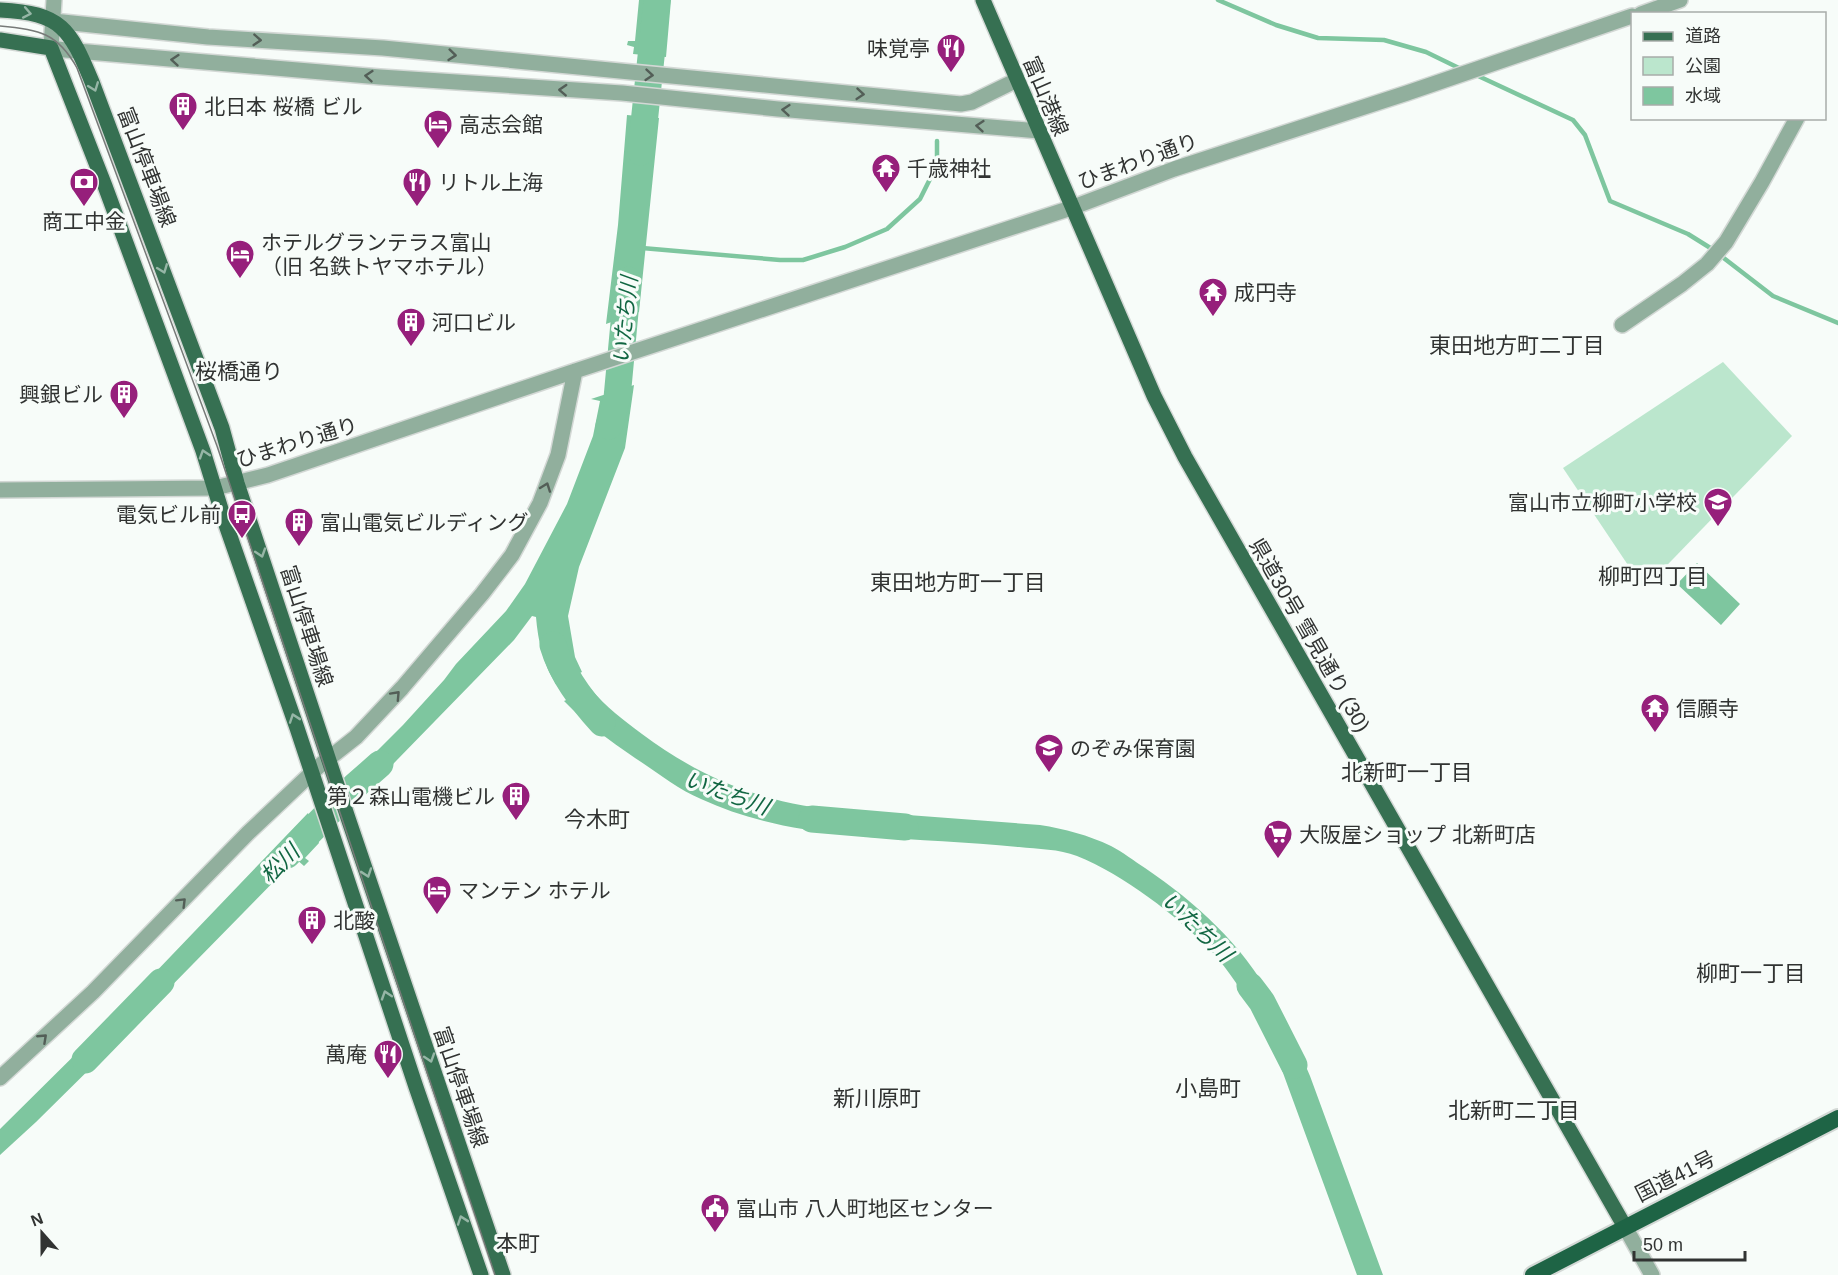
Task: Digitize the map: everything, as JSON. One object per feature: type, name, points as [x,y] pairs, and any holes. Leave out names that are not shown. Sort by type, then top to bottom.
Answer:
[{"type":"highway","name":"国道41号","points":[[1533,1275],[1838,1119]]},
{"type":"main road","name":"富山港線","points":[[983,0],[1071,207]]},
{"type":"main road","points":[[0,9],[37,15],[53,21]]},
{"type":"main road","name":"富山停車場線","points":[[53,21],[66,32],[79,51],[222,428],[237,483],[336,783],[503,1275]]},
{"type":"main road","points":[[0,40],[51,48]]},
{"type":"main road","name":"富山停車場線","points":[[51,48],[160,333],[215,488],[481,1275]]},
{"type":"main road","name":"県道30号 雪見通り (30)","points":[[1071,207],[1154,396],[1185,458],[1625,1227]]},
{"type":"street","points":[[54,0],[51,48],[391,78],[622,93],[1039,131]]},
{"type":"street","points":[[1647,12],[1680,0]]},
{"type":"street","name":"ひまわり通り","points":[[0,490],[215,488],[282,471],[575,371],[1071,207],[1174,169],[1631,16]]},
{"type":"street","points":[[53,21],[197,36],[383,48],[961,104],[972,102],[1017,80]]},
{"type":"street","points":[[1622,325],[1682,284],[1707,264],[1726,242],[1796,120]]},
{"type":"street","points":[[0,1078],[93,992],[248,833],[311,773],[356,737],[402,688],[482,594],[512,555],[540,503],[558,455],[575,371]]},
{"type":"street","points":[[1625,1227],[1652,1275]]},
{"type":"green space","points":[[1723,362],[1792,436],[1644,589],[1563,468]]},
{"type":"water","points":[[639,0],[671,0],[666,57],[633,54],[634,47],[627,45],[628,41],[635,41]]},
{"type":"water","name":"いたち川","points":[[627,115],[659,118],[639,312],[606,324],[618,225]]},
{"type":"water","name":"いたち川","points":[[634,385],[625,448],[579,567],[568,616],[575,657],[582,672],[556,684],[542,652],[536,617],[532,616],[514,640],[358,800],[348,775],[356,772],[403,725],[506,611],[525,584],[567,504],[593,436],[600,401],[591,399]]},
{"type":"water","points":[[1697,563],[1740,604],[1721,625],[1677,584]]},
{"type":"water","name":"いたち川","points":[[591,689],[615,713],[642,734],[666,751],[714,777],[739,788],[791,803],[847,811],[847,835],[791,827],[754,818],[692,795],[607,738],[564,701]]},
{"type":"water","name":"いたち川","points":[[868,812],[1040,825],[1076,833],[1111,846],[1166,883],[1222,931],[1253,969],[1279,1012],[1260,1023],[1225,968],[1197,937],[1148,897],[1095,864],[1077,856],[1048,850],[868,837]]},
{"type":"water","name":"松川","points":[[308,813],[319,843],[305,858],[309,861],[304,866],[296,859],[141,1017],[136,1008],[126,1003]]},
{"type":"water","points":[[104,1026],[112,1036],[119,1040],[0,1155],[0,1129]]},
{"type":"water","points":[[1289,1027],[1310,1076],[1383,1275],[1357,1275],[1279,1062],[1267,1038]]},
{"type":"waterway","name":"いたち川","points":[[641,152],[657,0]]},
{"type":"waterway","points":[[1218,0],[1276,25],[1318,38],[1384,40],[1426,52],[1463,70]]},
{"type":"waterway","points":[[1474,74],[1573,120],[1585,135],[1610,201],[1688,234],[1712,249],[1773,296],[1838,323]]},
{"type":"waterway","points":[[642,248],[803,260],[845,247],[887,229],[920,199],[934,171],[937,141]]},
{"type":"waterway","name":"いたち川","points":[[609,426],[617,398],[628,280]]},
{"type":"waterway","name":"いたち川","points":[[553,645],[573,687],[602,723]]},
{"type":"waterway","name":"松川","points":[[287,855],[380,764]]},
{"type":"waterway","name":"いたち川","points":[[812,819],[905,827]]},
{"type":"waterway","name":"松川","points":[[85,1060],[161,982]]},
{"type":"waterway","name":"いたち川","points":[[1250,986],[1262,1002],[1294,1065]]},
{"type":"tram line","points":[[0,26],[36,31],[46,35],[62,47],[77,68],[217,446],[495,1275]]},
{"type":"place","name":"味覚亭","points":[[951,74]]},
{"type":"place","name":"北日本 桜橋 ビル","points":[[183,132]]},
{"type":"place","name":"高志会館","points":[[438,150]]},
{"type":"place","name":"千歳神社","points":[[886,194]]},
{"type":"place","name":"商工中金","points":[[84,208]]},
{"type":"place","name":"リトル上海","points":[[417,208]]},
{"type":"place","name":"ホテルグランテラス富山 （旧 名鉄トヤマホテル）","points":[[240,280]]},
{"type":"place","name":"成円寺","points":[[1213,318]]},
{"type":"place","name":"河口ビル","points":[[411,348]]},
{"type":"place","name":"興銀ビル","points":[[124,420]]},
{"type":"place","name":"富山市立柳町小学校","points":[[1718,528]]},
{"type":"place","name":"電気ビル前","points":[[242,540]]},
{"type":"place","name":"富山電気ビルディング","points":[[299,548]]},
{"type":"place","name":"信願寺","points":[[1655,734]]},
{"type":"place","name":"のぞみ保育園","points":[[1049,774]]},
{"type":"place","name":"第２森山電機ビル","points":[[516,822]]},
{"type":"place","name":"大阪屋ショップ 北新町店","points":[[1278,860]]},
{"type":"place","name":"マンテン ホテル","points":[[437,916]]},
{"type":"place","name":"北酸","points":[[312,946]]},
{"type":"place","name":"萬庵","points":[[388,1080]]},
{"type":"place","name":"富山市 八人町地区センター","points":[[715,1234]]},
{"type":"district","name":"東田地方町二丁目","points":[[1517,345]]},
{"type":"district","name":"桜橋通り","points":[[239,371]]},
{"type":"district","name":"柳町四丁目","points":[[1653,576]]},
{"type":"district","name":"東田地方町一丁目","points":[[958,582]]},
{"type":"district","name":"北新町一丁目","points":[[1407,772]]},
{"type":"district","name":"今木町","points":[[597,819]]},
{"type":"district","name":"柳町一丁目","points":[[1751,973]]},
{"type":"district","name":"小島町","points":[[1208,1088]]},
{"type":"district","name":"新川原町","points":[[877,1098]]},
{"type":"district","name":"北新町二丁目","points":[[1514,1110]]},
{"type":"district","name":"本町","points":[[518,1243]]}]
